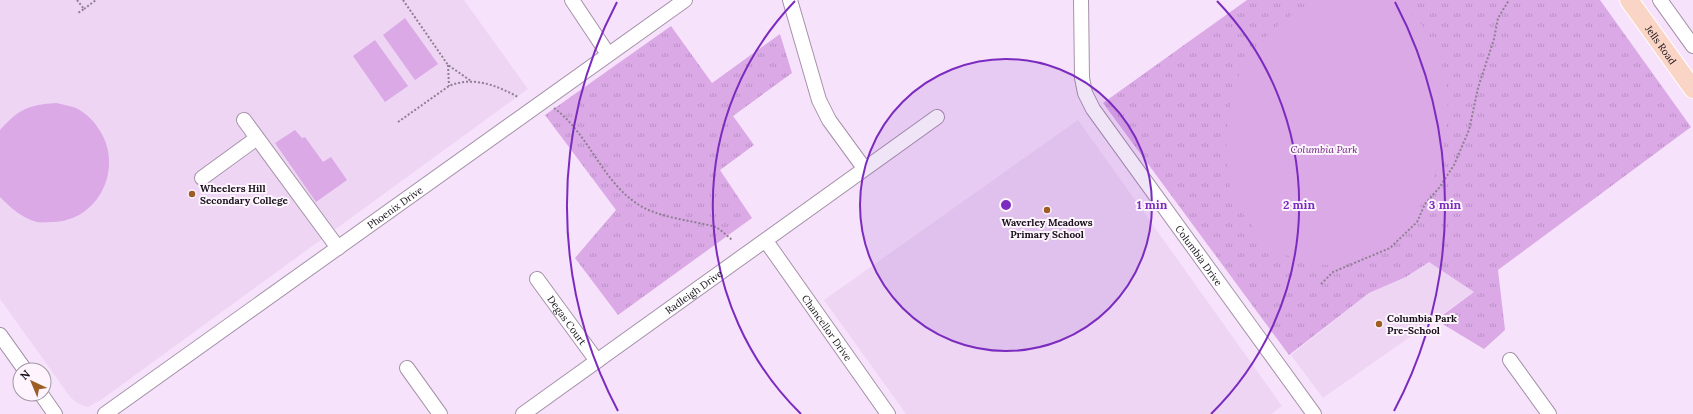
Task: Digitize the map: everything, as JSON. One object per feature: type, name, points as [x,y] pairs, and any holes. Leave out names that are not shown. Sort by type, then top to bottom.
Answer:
[{"type":"main road","name":"Jells Road","points":[[1630,0],[1693,89]]},
{"type":"street","points":[[572,0],[608,54]]},
{"type":"street","name":"Phoenix Drive","points":[[105,414],[685,0]]},
{"type":"street","points":[[790,0],[819,100],[829,120],[864,168]]},
{"type":"street","name":"Columbia Drive","points":[[1081,0],[1082,78],[1085,93],[1093,109],[1306,411]]},
{"type":"street","points":[[1660,0],[1693,46]]},
{"type":"street","name":"Radleigh Drive","points":[[523,414],[937,117]]},
{"type":"street","points":[[244,120],[338,248]]},
{"type":"street","points":[[202,178],[257,138]]},
{"type":"street","name":"Chancellor Drive","points":[[766,241],[888,414]]},
{"type":"street","name":"Degas Court","points":[[538,279],[597,361]]},
{"type":"street","points":[[0,335],[19,362]]},
{"type":"street","points":[[1510,360],[1549,414]]},
{"type":"street","points":[[407,368],[440,414]]},
{"type":"street","points":[[47,402],[55,414]]},
{"type":"path","points":[[77,0],[84,9]]},
{"type":"path","points":[[78,13],[96,0]]},
{"type":"path","points":[[403,0],[448,65],[471,81]]},
{"type":"path","points":[[1321,284],[1334,272],[1390,248],[1417,222],[1425,204],[1439,188],[1454,165],[1469,130],[1478,88],[1494,40],[1498,18],[1509,0]]},
{"type":"path","points":[[448,65],[449,86]]},
{"type":"path","points":[[398,122],[449,86],[458,83],[471,81],[487,83],[504,89],[518,97]]},
{"type":"path","points":[[544,100],[563,115],[604,170],[623,192],[637,204],[660,214],[716,227],[732,240]]},
{"type":"shaded area","name":"Wheelers Hill Secondary College","points":[[0,0],[464,0],[528,89],[101,400],[88,407],[79,404],[71,398],[52,372],[52,362],[45,362],[0,299]]},
{"type":"shaded area","name":"Waverley Meadows Primary School","points":[[1078,120],[1282,406],[1271,414],[906,414],[824,300]]},
{"type":"shaded area","name":"Columbia Park Pre-School","points":[[1429,261],[1474,292],[1323,398],[1291,355],[1369,293],[1407,277]]},
{"type":"green space","name":"Columbia Park","points":[[1247,0],[1600,0],[1691,127],[1498,270],[1505,330],[1484,349],[1436,320],[1474,292],[1429,262],[1406,277],[1369,293],[1289,355],[1103,103]]},
{"type":"green space","points":[[1320,0],[1396,1],[1425,28],[1439,54],[1445,77],[1448,101],[1447,125],[1443,149],[1436,172],[1415,214],[1404,229],[1385,245],[1349,262],[1329,265],[1294,259],[1264,240],[1247,220],[1234,199],[1227,170],[1227,135],[1231,100],[1235,84],[1242,69],[1262,41],[1279,24],[1298,11]]},
{"type":"green space","points":[[405,18],[438,64],[415,80],[383,35]]},
{"type":"green space","points":[[671,26],[712,83],[780,34],[792,73],[733,116],[754,145],[720,170],[752,218],[618,315],[575,258],[616,210],[545,115]]},
{"type":"green space","points":[[375,40],[408,86],[385,102],[353,56]]},
{"type":"green space","points":[[56,103],[80,110],[90,118],[98,128],[107,146],[109,161],[108,176],[94,203],[83,213],[69,219],[53,222],[37,222],[26,218],[17,212],[0,197],[0,130],[13,117],[25,109],[38,105]]},
{"type":"green space","points":[[295,130],[302,138],[305,137],[323,162],[331,157],[347,180],[316,202],[275,143]]},
{"type":"place","name":"Wheelers Hill Secondary College","points":[[192,194]]},
{"type":"place","name":"Waverley Meadows Primary School","points":[[1047,210]]},
{"type":"place","name":"Columbia Park Pre-School","points":[[1379,324]]}]
